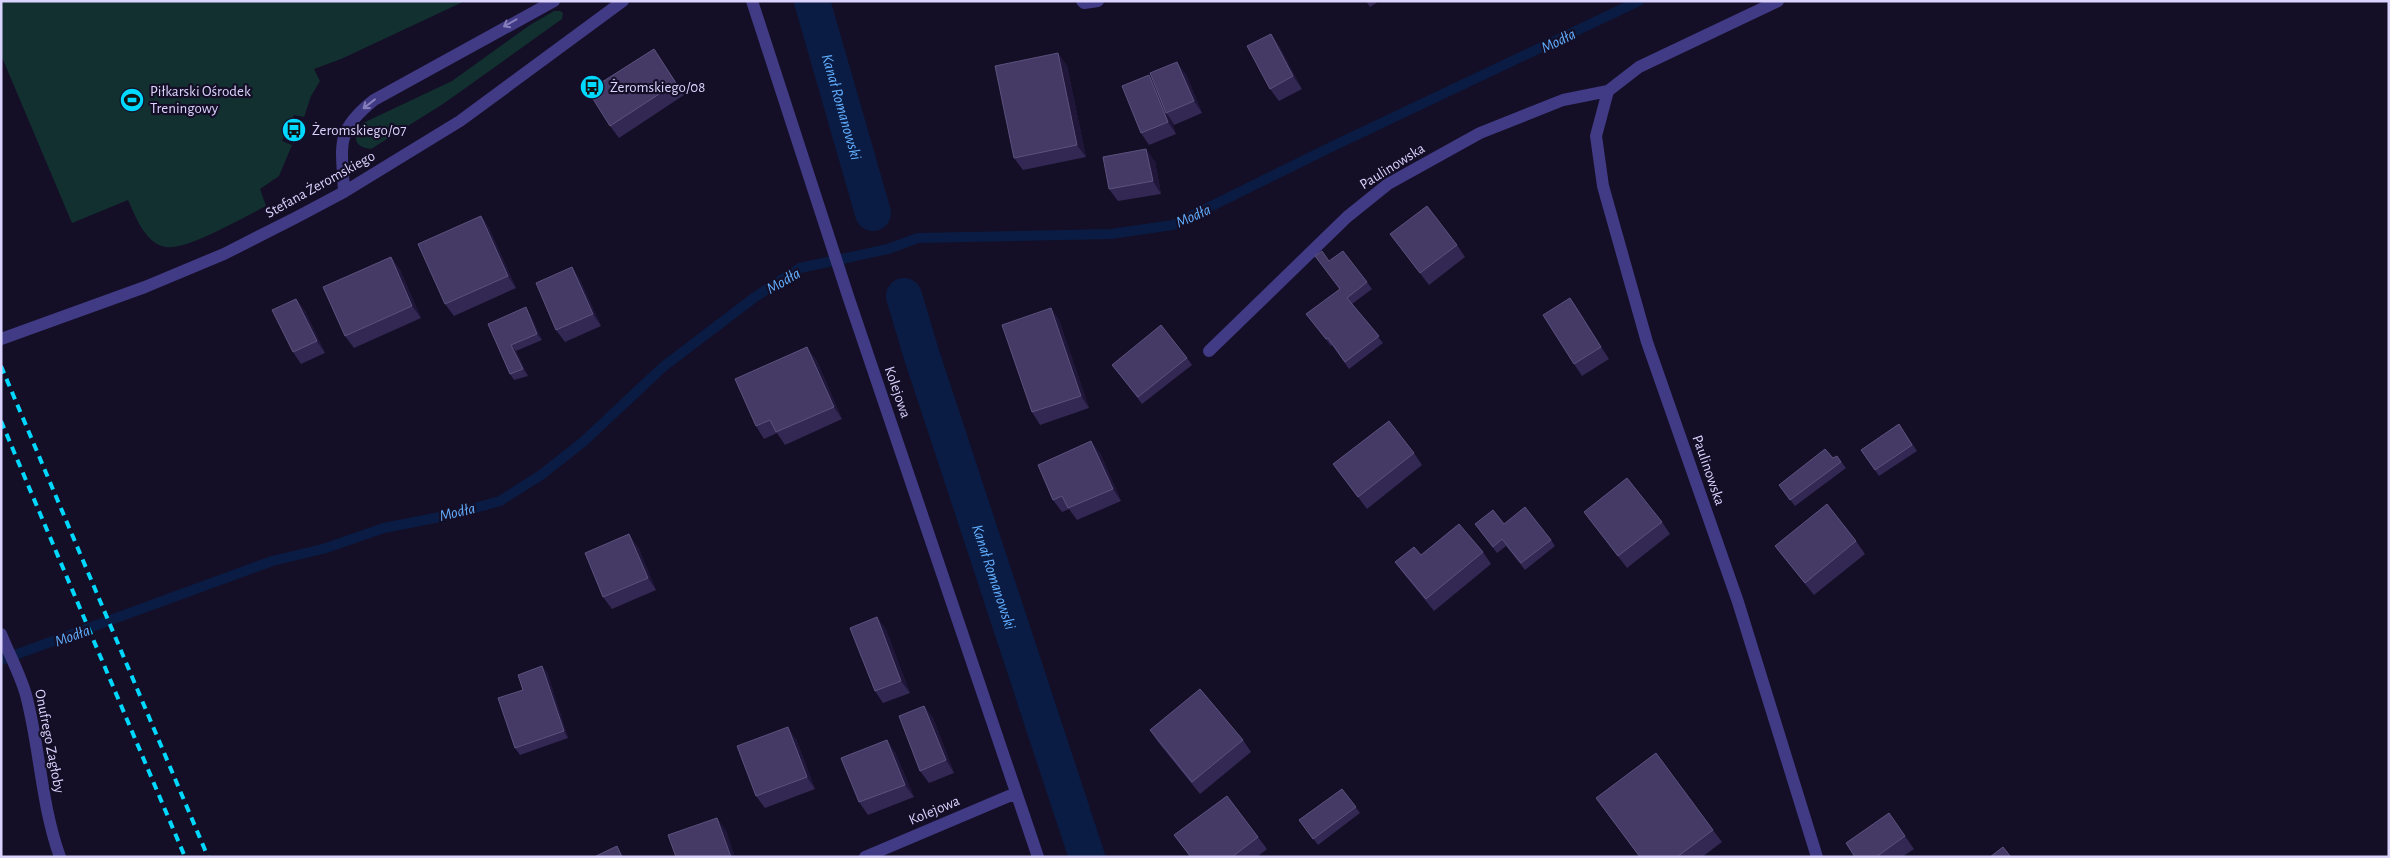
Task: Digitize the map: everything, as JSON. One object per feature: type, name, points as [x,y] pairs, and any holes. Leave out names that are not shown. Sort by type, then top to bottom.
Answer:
[{"type":"street","points":[[344,192],[342,140],[349,124],[360,111],[374,100],[554,1]]},
{"type":"street","name":"Stefana Żeromskiego","points":[[1,339],[145,287],[224,254],[344,192],[460,121],[624,1]]},
{"type":"street","name":"Kolejowa","points":[[752,1],[849,299],[1038,857]]},
{"type":"street","points":[[1082,1],[1084,3],[1098,1]]},
{"type":"street","name":"Paulinowska","points":[[1209,351],[1347,217],[1388,184],[1480,133],[1563,100],[1608,91],[1639,67],[1778,1]]},
{"type":"street","name":"Paulinowska","points":[[1608,91],[1596,136],[1603,186],[1647,342],[1738,602],[1817,857]]},
{"type":"street","name":"Onufrego Zagłoby","points":[[1,634],[25,693],[35,739],[41,784],[60,857]]},
{"type":"street","name":"Kolejowa","points":[[865,857],[1016,793]]},
{"type":"green space","name":"Piłkarski Ośrodek Treningowy","points":[[1,1],[465,1],[341,59],[314,69],[320,81],[311,96],[304,117],[294,115],[282,141],[292,145],[279,176],[260,189],[266,206],[202,238],[176,247],[166,247],[159,245],[147,235],[128,200],[72,223],[1,55]]},
{"type":"green space","points":[[554,11],[563,13],[562,19],[443,104],[371,149],[360,146],[357,143],[357,132],[363,123],[452,81],[530,25]]},
{"type":"building","points":[[1271,34],[1293,76],[1270,89],[1247,46]]},
{"type":"building","points":[[654,49],[676,83],[610,126],[588,91]]},
{"type":"building","points":[[1058,53],[1077,145],[1014,158],[995,66]]},
{"type":"building","points":[[1177,62],[1194,101],[1166,113],[1150,73]]},
{"type":"building","points":[[1149,75],[1168,122],[1141,133],[1122,86]]},
{"type":"building","points":[[1146,149],[1153,181],[1109,189],[1103,157]]},
{"type":"building","points":[[1427,206],[1457,245],[1420,273],[1390,234]]},
{"type":"building","points":[[481,216],[508,276],[445,304],[418,244]]},
{"type":"building","points":[[1322,251],[1329,261],[1343,251],[1367,282],[1347,298],[1379,336],[1345,362],[1328,338],[1326,339],[1306,314],[1340,289],[1315,256]]},
{"type":"building","points":[[391,257],[412,306],[345,336],[323,287]]},
{"type":"building","points":[[572,267],[593,314],[556,330],[536,283]]},
{"type":"building","points":[[1570,298],[1601,347],[1574,364],[1543,315]]},
{"type":"building","points":[[296,299],[317,341],[293,352],[272,310]]},
{"type":"building","points":[[526,307],[537,334],[511,345],[523,369],[510,374],[488,324]]},
{"type":"building","points":[[1051,308],[1081,396],[1032,412],[1002,325]]},
{"type":"building","points":[[1161,325],[1187,358],[1138,397],[1112,365]]},
{"type":"building","points":[[807,347],[834,407],[776,432],[770,420],[756,426],[735,379]]},
{"type":"building","points":[[1389,421],[1414,453],[1358,497],[1333,464]]},
{"type":"building","points":[[1899,424],[1912,445],[1875,470],[1861,450]]},
{"type":"building","points":[[1091,441],[1113,489],[1068,508],[1062,496],[1053,500],[1038,465]]},
{"type":"building","points":[[1825,449],[1833,458],[1837,456],[1841,462],[1790,500],[1779,485]]},
{"type":"building","points":[[1627,478],[1662,522],[1618,556],[1584,512]]},
{"type":"building","points":[[1827,504],[1856,541],[1805,583],[1775,546]]},
{"type":"building","points":[[1525,507],[1551,540],[1521,563],[1502,539],[1493,547],[1475,524],[1493,510],[1504,524]]},
{"type":"building","points":[[1459,524],[1483,552],[1426,599],[1395,562],[1414,547],[1421,555]]},
{"type":"building","points":[[629,534],[648,578],[603,597],[585,553]]},
{"type":"building","points":[[877,617],[901,681],[875,691],[850,628]]},
{"type":"building","points":[[542,666],[564,731],[515,748],[498,698],[523,690],[518,675]]},
{"type":"building","points":[[1200,689],[1243,740],[1192,782],[1150,730]]},
{"type":"building","points":[[924,706],[946,760],[920,771],[899,716]]},
{"type":"building","points":[[788,727],[807,777],[756,796],[737,746]]},
{"type":"building","points":[[887,740],[905,785],[859,802],[841,758]]},
{"type":"building","points":[[1656,753],[1713,830],[1677,857],[1640,857],[1596,798]]},
{"type":"building","points":[[1342,789],[1356,807],[1313,839],[1299,820]]},
{"type":"building","points":[[1227,796],[1258,837],[1232,857],[1191,857],[1174,835]]},
{"type":"building","points":[[1889,813],[1905,836],[1876,857],[1855,857],[1846,843]]},
{"type":"building","points":[[717,818],[731,857],[676,857],[668,835]]},
{"type":"building","points":[[617,846],[622,857],[594,857]]},
{"type":"building","points":[[2003,847],[2011,857],[1990,857]]},
{"type":"waterway","name":"Kanał Romanowski","points":[[812,1],[873,213]]},
{"type":"waterway","name":"Modła","points":[[1,660],[272,561],[323,549],[384,528],[450,515],[500,501],[541,475],[583,442],[663,367],[755,297],[800,268],[888,249],[918,238],[1111,234],[1173,225],[1329,148],[1639,1]]},
{"type":"waterway","name":"Kanał Romanowski","points":[[904,296],[921,353],[1087,857]]},
{"type":"railway","points":[[1,366],[208,857]]},
{"type":"railway","points":[[1,421],[185,857]]},
{"type":"place","name":"Żeromskiego/08","points":[[592,87]]},
{"type":"place","name":"Piłkarski Ośrodek Treningowy","points":[[132,100]]},
{"type":"place","name":"Żeromskiego/07","points":[[294,130]]}]
